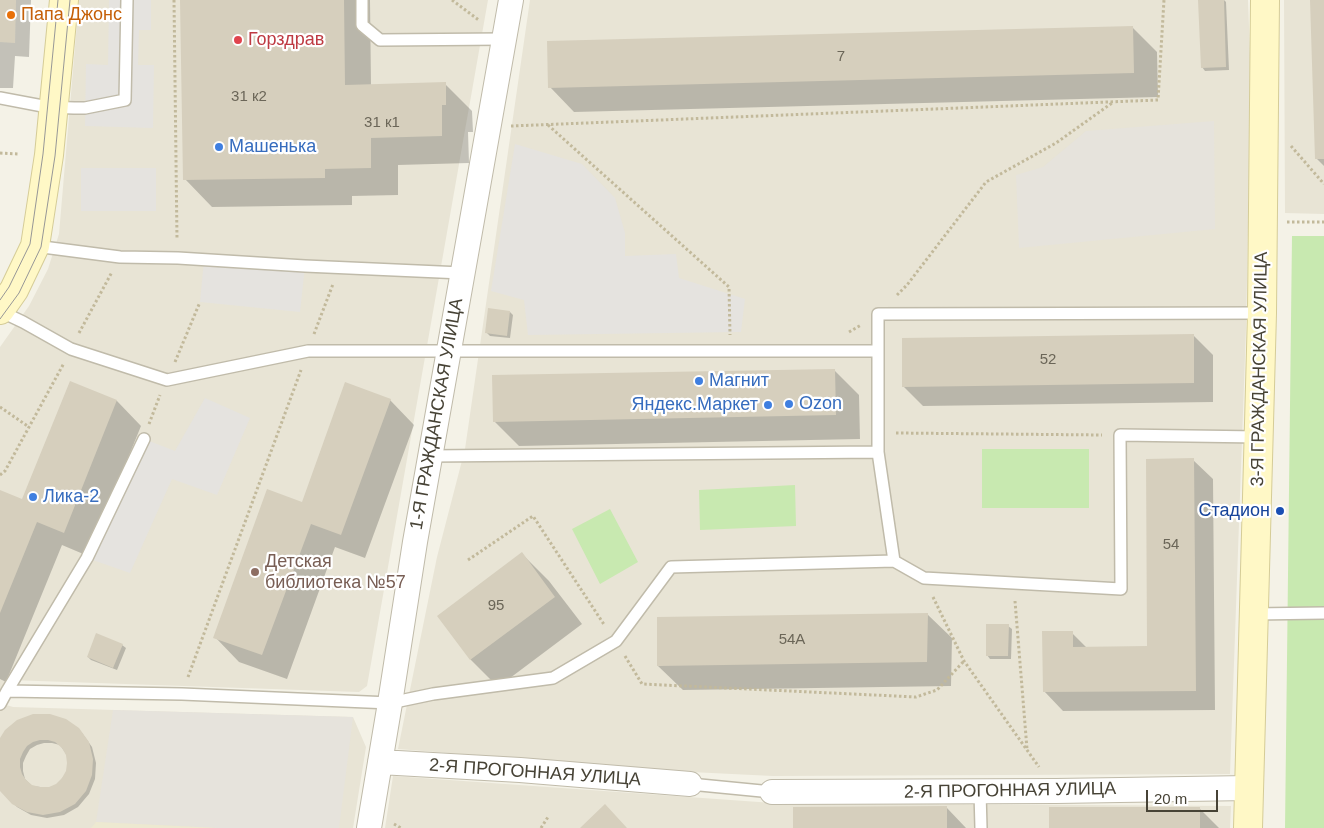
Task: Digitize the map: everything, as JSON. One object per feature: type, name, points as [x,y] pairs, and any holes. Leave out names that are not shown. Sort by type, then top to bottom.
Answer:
[{"type":"street","points":[[0,310],[14,290],[35,246],[49,155],[64,0]]},
{"type":"street","name":"1-Я ГРАЖДАНСКАЯ УЛИЦА","points":[[369,828],[415,542],[511,0]]},
{"type":"street","name":"3-Я ГРАЖДАНСКАЯ УЛИЦА","points":[[1248,828],[1262,313],[1265,0]]},
{"type":"street","name":"2-Я ПРОГОННАЯ УЛИЦА","points":[[380,762],[520,770],[690,784]]},
{"type":"street","name":"2-Я ПРОГОННАЯ УЛИЦА","points":[[772,792],[980,792],[1249,788]]},
{"type":"lane","points":[[0,98],[54,107],[85,108],[125,100],[127,0]]},
{"type":"lane","points":[[362,0],[362,25],[380,40],[504,40]]},
{"type":"lane","points":[[35,246],[120,256],[462,272]]},
{"type":"lane","points":[[0,310],[71,349],[167,380],[308,350],[878,351]]},
{"type":"lane","points":[[894,561],[878,452],[878,314],[1262,313]]},
{"type":"lane","points":[[7,691],[182,694],[390,703],[433,694],[553,678],[616,641],[671,567],[894,561],[924,578],[1121,589],[1120,435],[1259,437]]},
{"type":"lane","points":[[0,704],[87,558],[144,439]]},
{"type":"lane","points":[[430,456],[878,452]]},
{"type":"lane","points":[[1254,614],[1324,613]]},
{"type":"lane","points":[[690,784],[772,792]]},
{"type":"lane","points":[[980,792],[981,828]]},
{"type":"path","points":[[174,0],[178,258]]},
{"type":"path","points":[[488,127],[1158,100],[1164,0]]},
{"type":"path","points":[[878,314],[908,285],[986,182],[1056,143],[1113,102]]},
{"type":"path","points":[[548,124],[729,287],[730,351]]},
{"type":"path","points":[[1291,146],[1324,184]]},
{"type":"path","points":[[0,153],[18,154]]},
{"type":"path","points":[[1286,222],[1324,222]]},
{"type":"path","points":[[182,694],[338,267]]},
{"type":"path","points":[[0,407],[29,427]]},
{"type":"path","points":[[878,433],[1120,435]]},
{"type":"path","points":[[468,560],[533,516],[616,641],[642,684],[916,697],[936,690],[964,661]]},
{"type":"path","points":[[924,578],[964,661],[1056,791]]},
{"type":"path","points":[[1013,583],[1027,751]]},
{"type":"path","points":[[541,828],[548,817]]},
{"type":"shaded area","points":[[79,0],[488,0],[367,686],[359,692],[9,680],[0,698],[0,347],[29,306],[48,269],[59,234]]},
{"type":"shaded area","points":[[109,0],[151,0],[151,30],[139,30],[138,65],[154,65],[153,128],[85,126],[86,64],[108,65]]},
{"type":"shaded area","points":[[530,0],[1248,0],[1251,80],[1246,328],[1230,774],[773,776],[691,772],[398,749],[437,557],[465,449]]},
{"type":"shaded area","points":[[1284,0],[1324,0],[1324,214],[1285,213]]},
{"type":"shaded area","points":[[1214,121],[1215,229],[1019,248],[1016,175],[1043,167],[1086,131]]},
{"type":"shaded area","points":[[515,144],[582,164],[615,198],[625,233],[625,256],[676,254],[679,278],[745,299],[741,332],[528,335],[524,300],[491,291]]},
{"type":"shaded area","points":[[81,168],[156,168],[156,211],[81,211]]},
{"type":"shaded area","points":[[204,260],[305,266],[300,312],[200,302]]},
{"type":"shaded area","points":[[205,398],[250,418],[217,495],[172,479],[130,573],[87,558],[144,439],[175,451]]},
{"type":"shaded area","points":[[0,703],[13,707],[353,717],[366,747],[353,828],[0,828]]},
{"type":"shaded area","points":[[113,710],[353,717],[339,828],[218,828],[96,822]]},
{"type":"shaded area","points":[[393,776],[773,803],[1231,806],[1230,828],[385,828]]},
{"type":"shaded area","points":[[96,822],[218,828],[91,828]]},
{"type":"green space","points":[[1292,236],[1324,236],[1324,828],[1285,828]]},
{"type":"green space","points":[[982,449],[1089,449],[1089,508],[982,508]]},
{"type":"green space","points":[[795,485],[796,526],[700,530],[699,490]]},
{"type":"green space","points":[[610,509],[638,562],[600,584],[572,529]]},
{"type":"building","points":[[0,0],[16,0],[15,43],[0,42]]},
{"type":"building","points":[[180,0],[344,0],[345,85],[446,82],[446,105],[442,105],[442,136],[371,138],[371,168],[325,169],[325,178],[183,180]]},
{"type":"building","points":[[1198,0],[1224,0],[1226,67],[1201,68]]},
{"type":"building","points":[[1310,0],[1324,0],[1324,159],[1315,159]]},
{"type":"building","points":[[1133,26],[1134,73],[548,88],[547,41]]},
{"type":"building","points":[[488,308],[510,311],[507,336],[485,333]]},
{"type":"building","points":[[1194,334],[1194,383],[902,387],[902,338]]},
{"type":"building","points":[[835,369],[836,415],[493,422],[492,375]]},
{"type":"building","points":[[70,381],[117,400],[64,533],[37,522],[0,613],[0,490],[22,499]]},
{"type":"building","points":[[345,382],[391,399],[341,535],[311,524],[262,655],[213,638],[267,489],[302,502]]},
{"type":"building","points":[[1194,458],[1196,691],[1043,692],[1042,631],[1073,631],[1073,647],[1147,646],[1146,459]]},
{"type":"building","points":[[522,552],[555,597],[470,660],[437,616]]},
{"type":"building","points":[[928,613],[927,662],[657,666],[657,617]]},
{"type":"building","points":[[986,624],[1009,624],[1008,656],[986,656]]},
{"type":"building","points":[[96,633],[123,644],[113,668],[87,657]]},
{"type":"building","points":[[33,714],[50,714],[66,719],[79,728],[89,742],[93,759],[92,775],[86,791],[75,804],[60,812],[43,815],[27,812],[12,804],[0,791],[0,738],[5,730],[17,720]],"holes":[[[48,740],[55,742],[62,748],[66,755],[66,771],[56,784],[49,787],[32,785],[22,774],[20,759],[27,746],[33,742]]]},
{"type":"building","points":[[605,804],[627,828],[580,828]]},
{"type":"building","points":[[947,806],[947,828],[793,828],[793,807]]},
{"type":"building","points":[[1049,807],[1200,807],[1200,828],[1049,828]]},
{"type":"tram line","points":[[0,300],[9,287],[30,244],[43,154],[58,0]]},
{"type":"tram line","points":[[0,319],[19,293],[41,247],[55,156],[70,0]]},
{"type":"place","name":"Папа Джонс","points":[[11,15]]},
{"type":"place","name":"Горздрав","points":[[238,40]]},
{"type":"place","name":"Машенька","points":[[219,147]]},
{"type":"place","name":"Магнит","points":[[699,381]]},
{"type":"place","name":"Ozon","points":[[789,404]]},
{"type":"place","name":"Яндекс.Маркет","points":[[768,405]]},
{"type":"place","name":"Лика-2","points":[[33,497]]},
{"type":"place","name":"Стадион","points":[[1280,511]]},
{"type":"place","name":"Детская библиотека №57","points":[[255,572]]}]
